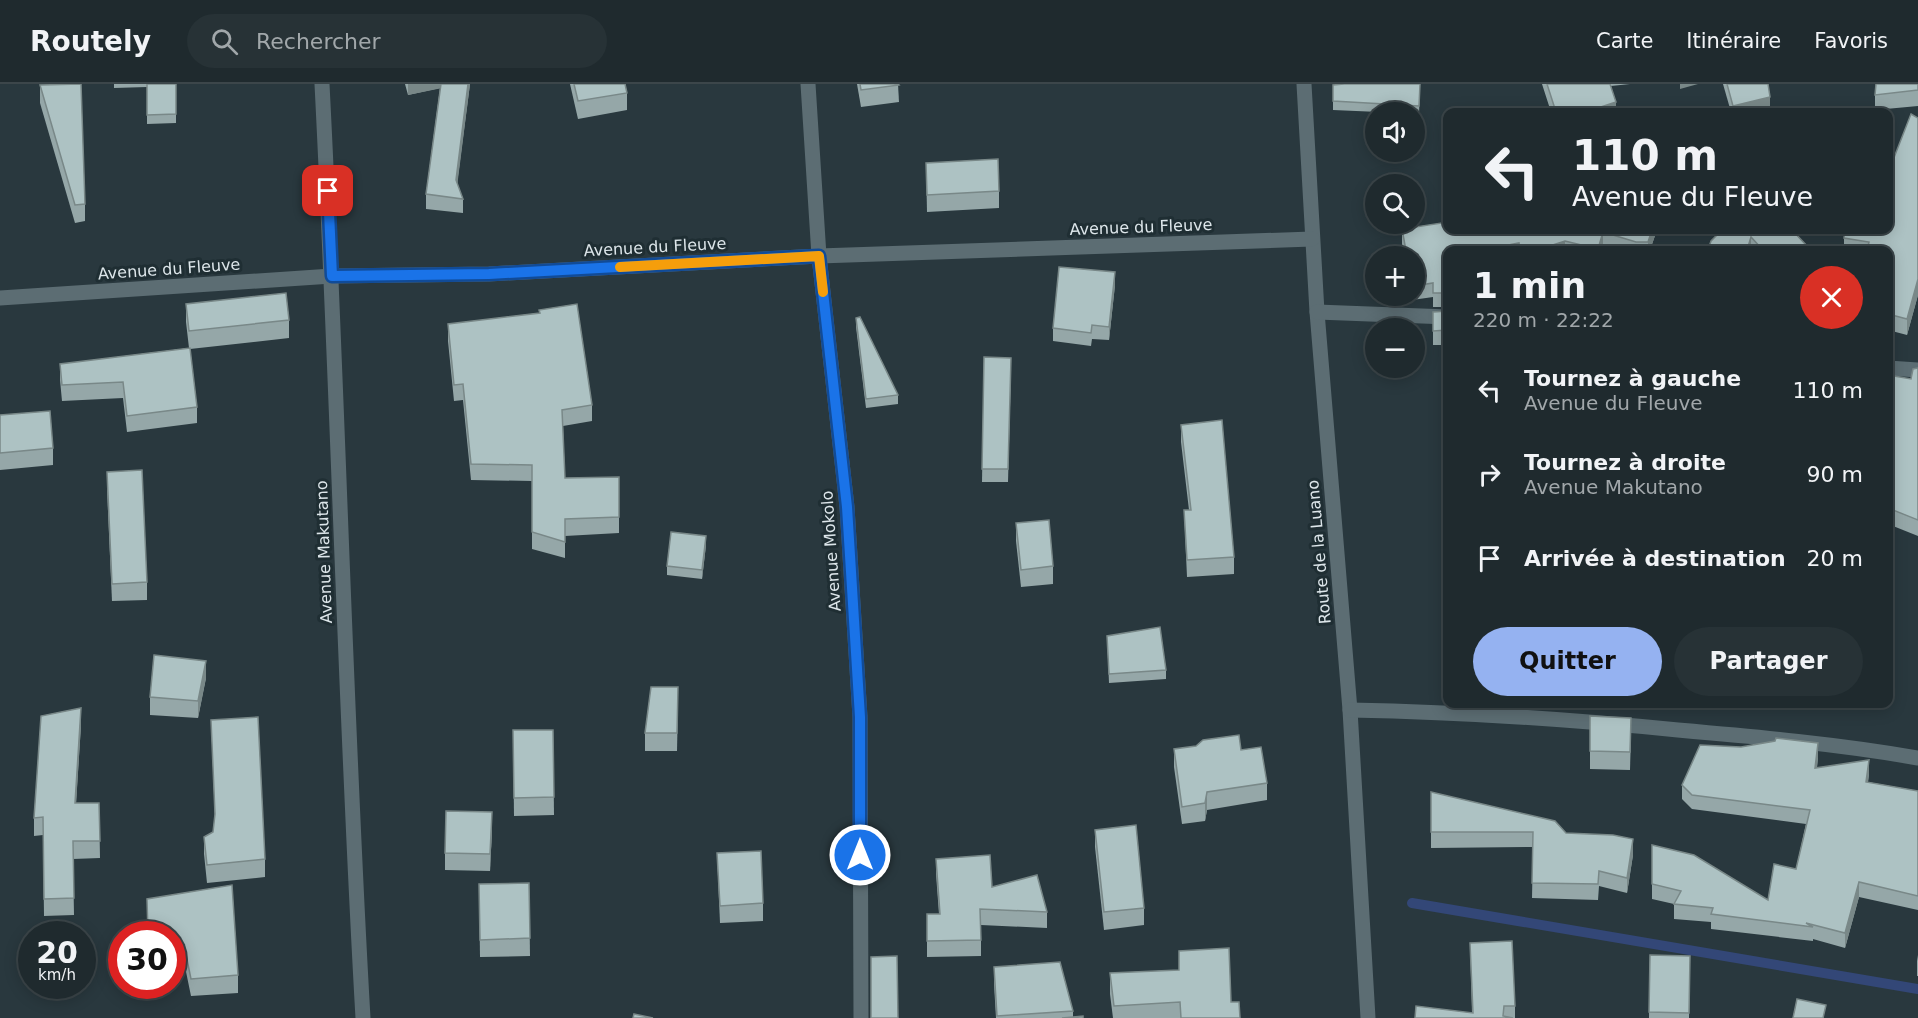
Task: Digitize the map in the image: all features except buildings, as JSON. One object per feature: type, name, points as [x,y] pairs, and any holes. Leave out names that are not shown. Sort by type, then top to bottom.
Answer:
[{"type":"street","name":"Avenue Makutano","points":[[322,84],[332,276],[350,791],[363,1018]]},
{"type":"street","name":"Avenue Mokolo","points":[[808,84],[819,256],[847,507],[859,705],[861,1018]]},
{"type":"street","name":"Route de la Luano","points":[[1304,84],[1317,312],[1350,710],[1368,1018]]},
{"type":"street","name":"Avenue du Fleuve","points":[[0,298],[332,276],[489,274],[819,256],[1312,239]]},
{"type":"street","points":[[1317,312],[1443,317]]},
{"type":"street","points":[[1893,368],[1918,370]]},
{"type":"street","points":[[1350,710],[1449,711],[1647,727],[1839,744],[1918,758]]},
{"type":"waterway","points":[[1412,903],[1918,989]]},
{"type":"slow traffic","points":[[620,267],[819,256],[823,292]]},
{"type":"route","points":[[328,191],[332,276],[489,274],[819,256],[847,507],[860,717],[860,855]]}]
